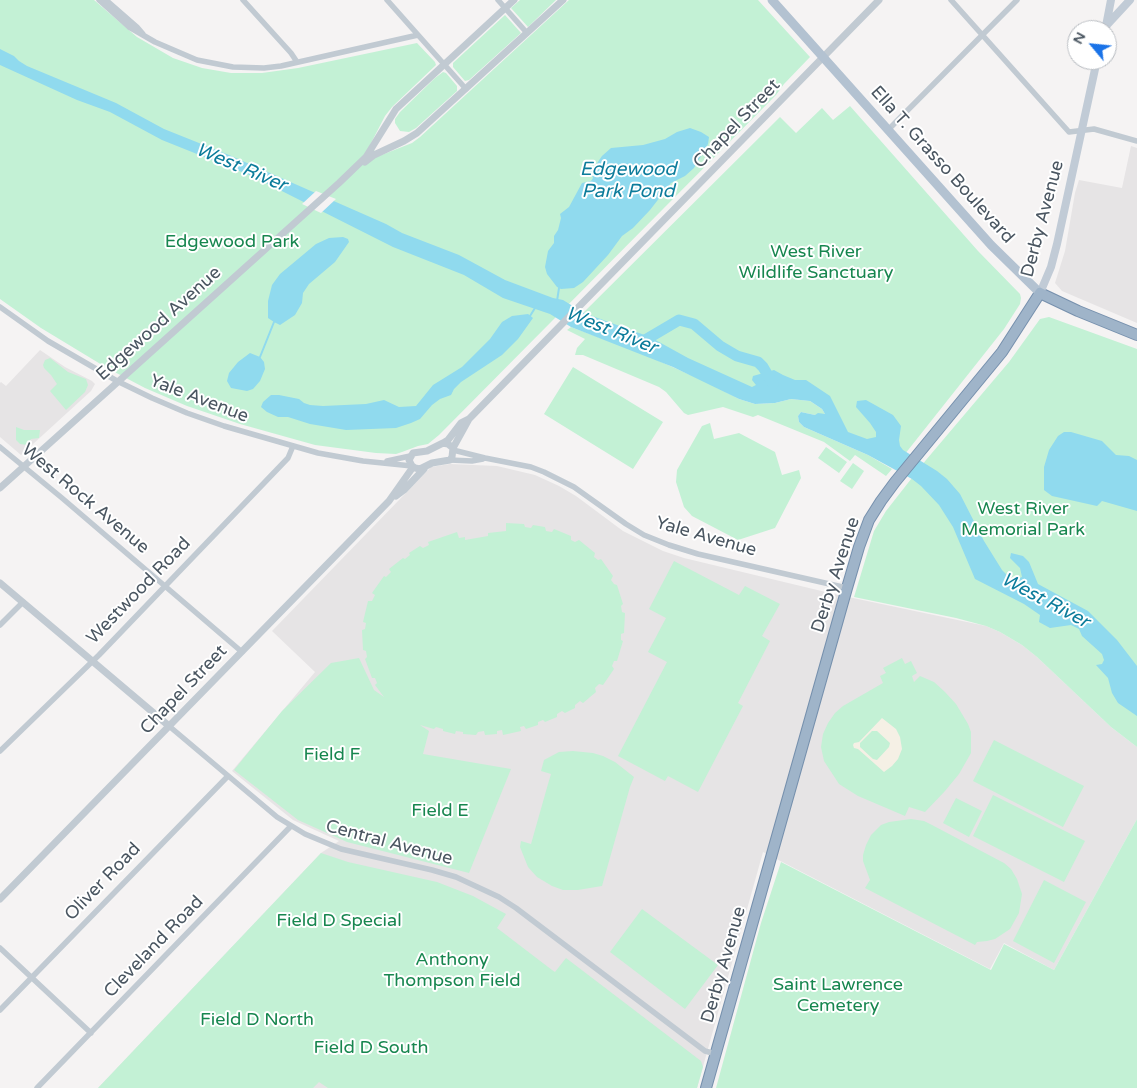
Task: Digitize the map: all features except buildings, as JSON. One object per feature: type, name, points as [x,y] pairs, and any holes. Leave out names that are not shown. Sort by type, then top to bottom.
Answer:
[{"type":"highway","name":"Ella T. Grasso Boulevard","points":[[1040,293],[1055,302],[1137,335]]},
{"type":"highway","name":"Derby Avenue","points":[[706,1088],[847,588],[869,520],[895,482],[1002,352],[1040,293]]},
{"type":"main road","name":"Ella T. Grasso Boulevard","points":[[772,0],[990,245],[1040,293]]},
{"type":"main road","points":[[1107,20],[1111,0]]},
{"type":"main road","points":[[1112,20],[1130,0]]},
{"type":"main road","name":"Derby Avenue","points":[[1040,293],[1057,244],[1095,70]]},
{"type":"street","points":[[98,0],[129,27],[177,53],[216,65],[233,67],[264,68],[418,35]]},
{"type":"street","points":[[106,0],[143,34]]},
{"type":"street","points":[[243,0],[297,62]]},
{"type":"street","points":[[387,0],[466,89]]},
{"type":"street","points":[[498,0],[527,33]]},
{"type":"street","name":"Edgewood Avenue","points":[[0,488],[339,183],[366,157],[396,109],[514,0]]},
{"type":"street","name":"Edgewood Avenue","points":[[339,183],[374,155],[417,133],[563,0]]},
{"type":"street","name":"Chapel Street","points":[[450,460],[453,449],[469,419],[879,0]]},
{"type":"street","points":[[951,0],[1069,132],[1094,130],[1137,140]]},
{"type":"street","points":[[888,130],[1017,0]]},
{"type":"street","name":"Yale Avenue","points":[[0,307],[48,341],[117,381],[204,420],[327,454],[412,467]]},
{"type":"street","name":"Chapel Street","points":[[442,443],[448,440],[461,422],[469,419]]},
{"type":"street","points":[[450,460],[432,463],[424,468],[417,469],[412,467],[409,460],[410,456],[416,451],[427,451],[442,443],[448,444],[453,449]]},
{"type":"street","name":"Westwood Road","points":[[0,751],[93,662],[288,458],[293,446]]},
{"type":"street","name":"West Rock Avenue","points":[[0,447],[242,652]]},
{"type":"street","name":"Yale Avenue","points":[[453,449],[485,458],[531,467],[556,477],[586,494],[626,524],[669,545],[698,554],[847,588]]},
{"type":"street","name":"Yale Avenue","points":[[377,462],[410,456]]},
{"type":"street","name":"Yale Avenue","points":[[450,460],[485,458]]},
{"type":"street","name":"Chapel Street","points":[[390,501],[412,467]]},
{"type":"street","name":"Chapel Street","points":[[0,899],[424,468]]},
{"type":"street","name":"Central Avenue","points":[[0,583],[277,817],[305,834],[333,846],[456,877],[499,897],[705,1051],[716,1054]]},
{"type":"street","points":[[0,625],[23,602]]},
{"type":"street","name":"Oliver Road","points":[[0,1010],[228,776]]},
{"type":"street","name":"Cleveland Road","points":[[38,1088],[292,826]]},
{"type":"street","points":[[0,948],[91,1034]]},
{"type":"shaded area","points":[[1131,146],[1137,148],[1137,323],[1062,291],[1055,283],[1065,251],[1079,180],[1122,188]]},
{"type":"shaded area","points":[[40,350],[95,384],[91,391],[21,455],[0,437],[0,383],[6,386]]},
{"type":"shaded area","points":[[450,464],[497,466],[535,475],[576,496],[623,531],[663,551],[684,558],[834,594],[986,626],[1022,645],[1037,657],[1111,727],[1137,747],[1137,819],[1054,970],[1004,943],[990,969],[763,852],[697,1088],[98,1088],[321,853],[339,841],[293,820],[232,771],[315,672],[272,631],[431,467]]},
{"type":"green space","name":"Edgewood Park","points":[[0,0],[94,0],[137,37],[173,58],[202,68],[231,73],[262,73],[298,68],[417,43],[436,65],[385,116],[370,145],[379,156],[412,143],[420,137],[569,0],[758,0],[810,57],[776,95],[439,435],[428,444],[396,454],[376,453],[315,445],[240,424],[187,406],[145,388],[107,368],[41,328],[0,299]]},
{"type":"green space","points":[[520,0],[556,0],[528,27],[511,8]]},
{"type":"green space","points":[[505,15],[521,33],[469,80],[465,81],[453,67],[453,63]]},
{"type":"green space","points":[[443,72],[457,86],[457,91],[416,128],[409,132],[400,131],[395,123],[395,119],[400,112]]},
{"type":"green space","name":"West River Wildlife Sanctuary","points":[[850,106],[978,251],[1020,294],[1021,298],[1020,304],[1004,329],[901,459],[851,440],[826,404],[806,390],[753,392],[578,318],[780,117],[796,133],[822,108],[833,120]]},
{"type":"green space","name":"West River Memorial Park","points":[[1049,317],[1137,349],[1137,747],[1111,727],[1037,657],[1022,645],[1000,632],[956,618],[854,597],[874,531],[886,511],[926,460],[1009,362],[1040,319]]},
{"type":"green space","points":[[571,327],[641,353],[739,399],[755,404],[775,403],[791,399],[810,401],[822,409],[825,414],[815,415],[801,412],[798,416],[799,422],[804,427],[868,455],[892,469],[886,476],[855,455],[850,461],[824,442],[758,415],[753,417],[723,407],[688,415],[659,387],[583,355],[575,355],[577,348],[585,339],[567,330]]},
{"type":"green space","points":[[50,358],[68,372],[86,379],[88,385],[85,392],[66,410],[50,391],[57,384],[43,365],[45,360]]},
{"type":"green space","points":[[573,367],[663,422],[633,469],[544,414]]},
{"type":"green space","points":[[710,423],[714,439],[739,433],[775,452],[782,475],[799,470],[801,478],[775,528],[738,540],[692,516],[684,507],[676,482],[677,470],[702,426]]},
{"type":"green space","points":[[16,427],[24,430],[40,430],[39,438],[31,439],[27,445],[20,444],[16,440]]},
{"type":"green space","points":[[826,447],[847,462],[839,473],[818,458]]},
{"type":"green space","points":[[853,463],[864,471],[852,489],[840,481]]},
{"type":"green space","points":[[506,523],[524,524],[525,527],[531,528],[533,525],[545,527],[546,531],[552,532],[554,529],[571,536],[571,540],[575,542],[579,540],[595,553],[594,557],[598,560],[601,559],[613,576],[611,580],[617,585],[623,604],[621,606],[622,612],[625,613],[624,633],[621,634],[621,640],[623,641],[617,661],[614,661],[612,666],[614,669],[603,685],[599,684],[595,688],[596,692],[583,703],[580,701],[575,705],[575,708],[565,713],[562,711],[557,714],[557,717],[545,722],[543,720],[538,722],[538,725],[526,729],[524,726],[520,727],[521,731],[503,735],[502,730],[497,731],[497,734],[485,735],[484,731],[478,732],[476,735],[463,734],[463,732],[456,731],[455,734],[436,727],[434,729],[420,725],[429,731],[423,754],[511,769],[469,873],[347,842],[298,820],[234,770],[282,711],[331,663],[359,658],[374,690],[384,697],[375,685],[377,683],[375,678],[372,678],[365,659],[367,657],[366,651],[363,650],[362,630],[365,629],[366,623],[363,622],[368,601],[372,601],[375,595],[372,593],[384,576],[386,577],[391,572],[389,569],[403,558],[405,559],[410,555],[409,553],[420,546],[423,548],[429,545],[428,542],[457,532],[459,538],[465,537],[465,540],[488,536],[488,533],[506,531]]},
{"type":"green space","points":[[674,561],[739,595],[745,586],[780,604],[762,636],[770,641],[738,703],[743,706],[698,792],[668,776],[665,781],[618,756],[667,662],[648,652],[666,618],[649,609]]},
{"type":"green space","points":[[902,658],[905,664],[911,661],[917,673],[912,676],[914,682],[920,676],[934,682],[945,692],[956,704],[971,732],[971,753],[959,774],[925,812],[909,807],[905,816],[858,796],[839,784],[824,761],[821,747],[823,734],[835,713],[843,706],[883,683],[880,676],[886,673],[883,668]]},
{"type":"green space","points":[[994,740],[1084,786],[1063,827],[973,781]]},
{"type":"green space","points":[[573,751],[603,756],[615,762],[634,777],[602,886],[578,890],[563,890],[537,877],[528,867],[520,847],[521,841],[531,844],[551,774],[541,771],[544,760],[559,752]]},
{"type":"green space","points":[[993,795],[1085,841],[1064,882],[973,836]]},
{"type":"green space","points":[[956,798],[982,811],[969,837],[943,823]]},
{"type":"green space","points":[[911,819],[924,821],[1004,863],[1011,869],[1022,894],[1019,913],[1010,929],[995,939],[977,942],[975,945],[865,888],[870,880],[863,861],[863,855],[871,835],[881,825]]},
{"type":"green space","name":"Saint Lawrence Cemetery","points":[[1137,819],[1137,1088],[716,1088],[761,923],[781,862],[991,970],[1004,944],[1054,970]]},
{"type":"green space","points":[[321,853],[348,862],[437,882],[473,896],[506,914],[497,928],[552,970],[555,972],[566,958],[701,1061],[703,1067],[697,1088],[328,1088],[319,1082],[313,1088],[98,1088]]},
{"type":"green space","points":[[1044,880],[1086,902],[1054,963],[1013,941]]},
{"type":"green space","points":[[642,909],[718,965],[685,1009],[610,952]]},
{"type":"sand","points":[[882,718],[896,729],[900,737],[902,749],[898,759],[884,772],[858,749],[854,748],[854,743],[859,742]],"holes":[[[872,731],[877,731],[890,743],[889,747],[877,760],[873,759],[860,747],[860,743]]]},
{"type":"water","name":"West River","points":[[0,49],[14,56],[27,66],[116,103],[164,129],[229,155],[386,224],[402,233],[459,255],[505,280],[563,300],[584,313],[650,337],[688,358],[752,387],[756,385],[752,380],[753,376],[774,370],[795,380],[806,380],[830,396],[848,432],[867,439],[876,437],[876,432],[870,423],[856,407],[857,401],[866,400],[893,415],[901,426],[900,446],[903,450],[947,479],[960,494],[984,541],[1002,570],[1012,580],[1022,577],[1020,568],[1010,558],[1011,553],[1023,556],[1029,562],[1038,584],[1088,611],[1117,640],[1137,666],[1137,716],[1118,703],[1112,693],[1108,678],[1096,665],[1102,664],[1104,660],[1102,654],[1082,636],[1079,629],[1071,625],[1050,628],[1039,622],[1040,615],[1024,604],[975,579],[953,527],[939,505],[921,486],[868,455],[804,427],[799,422],[798,416],[801,412],[815,415],[818,413],[825,414],[822,409],[810,401],[791,399],[775,403],[755,404],[739,399],[673,367],[571,327],[550,314],[503,298],[464,275],[393,247],[252,176],[162,140],[110,112],[77,100],[0,65]]},
{"type":"water","name":"Edgewood Park Pond","points":[[690,128],[709,137],[708,144],[694,168],[685,176],[671,183],[650,210],[633,228],[622,236],[608,255],[583,282],[574,288],[561,289],[557,287],[547,274],[545,267],[548,251],[554,243],[554,236],[558,230],[560,214],[569,207],[582,183],[591,181],[593,178],[591,172],[602,156],[611,148],[643,145],[665,139],[677,132]]},
{"type":"water","points":[[343,237],[348,239],[349,242],[335,262],[309,284],[303,293],[302,303],[295,315],[280,325],[268,318],[268,301],[272,285],[280,274],[316,244],[329,238]]},
{"type":"water","points":[[528,314],[533,318],[518,339],[502,355],[461,382],[451,395],[440,399],[420,419],[411,423],[396,428],[346,430],[310,424],[288,417],[278,417],[261,407],[263,402],[271,395],[299,399],[310,405],[323,406],[366,404],[384,400],[399,407],[416,406],[433,385],[462,367],[490,339],[502,322],[512,316]]},
{"type":"water","points":[[250,353],[260,357],[264,362],[265,369],[260,381],[253,389],[247,391],[231,388],[227,381],[229,373],[238,362]]},
{"type":"water","points":[[1064,432],[1071,432],[1102,441],[1116,455],[1129,456],[1137,460],[1137,511],[1102,501],[1097,506],[1052,496],[1044,490],[1044,467],[1049,450],[1058,436]]},
{"type":"pier","points":[[316,191],[336,199],[321,213],[302,204]]},
{"type":"waterway","points":[[557,301],[559,288]]},
{"type":"waterway","points":[[530,316],[535,308]]},
{"type":"waterway","name":"West River","points":[[640,343],[679,320],[694,324],[720,346],[737,356],[758,362],[773,384]]},
{"type":"waterway","points":[[260,357],[274,322]]},
{"type":"park label","name":"Field F","points":[[332,755]]},
{"type":"park label","name":"Field E","points":[[440,811]]},
{"type":"park label","name":"Field D Special","points":[[339,921]]},
{"type":"park label","name":"Anthony Thompson Field","points":[[452,970]]},
{"type":"park label","name":"Field D North","points":[[257,1020]]},
{"type":"park label","name":"Field D South","points":[[371,1048]]}]
